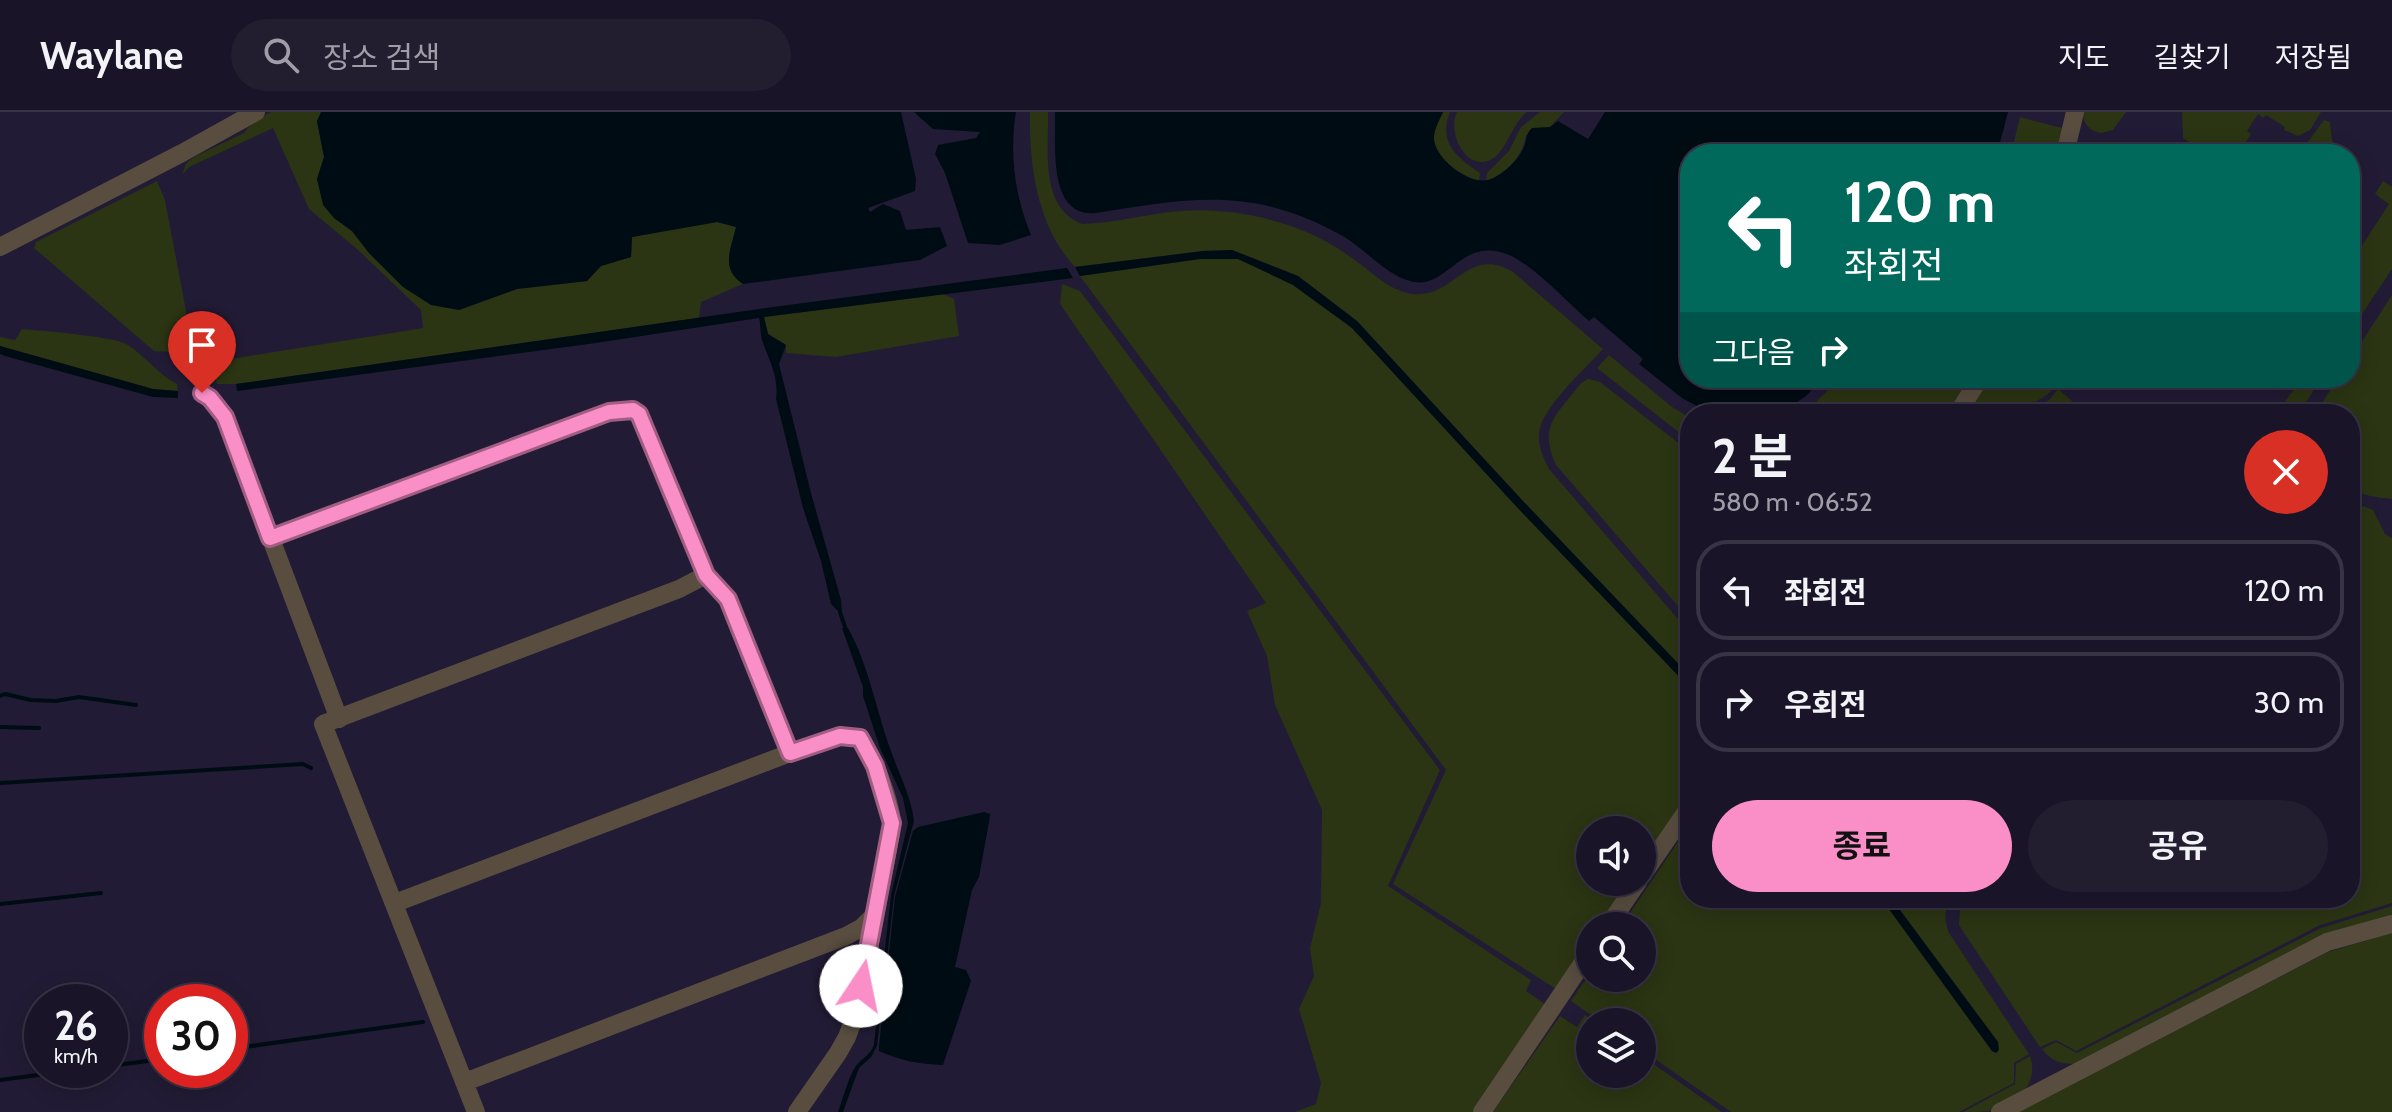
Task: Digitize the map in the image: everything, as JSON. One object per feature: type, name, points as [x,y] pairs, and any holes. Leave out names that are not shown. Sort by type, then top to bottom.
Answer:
[{"type":"street","points":[[0,247],[256,112]]},
{"type":"street","points":[[2067,144],[2075,112]]},
{"type":"street","points":[[202,393],[225,417],[339,719]]},
{"type":"street","points":[[270,538],[609,412],[633,410],[639,414],[706,575],[728,599],[790,753]]},
{"type":"street","points":[[476,1112],[323,724],[679,589],[706,575]]},
{"type":"street","points":[[395,903],[790,753],[849,735],[860,738],[868,750],[884,792],[892,823],[857,1010],[847,1037],[797,1112]]},
{"type":"street","points":[[1656,856],[1680,821]]},
{"type":"street","points":[[465,1082],[846,936],[861,928],[875,914]]},
{"type":"street","points":[[2000,1112],[2327,942],[2392,924]]},
{"type":"street","points":[[1482,1112],[1576,973]]},
{"type":"street","points":[[451,1047],[463,1112]]},
{"type":"green space","points":[[271,112],[321,112],[317,122],[324,157],[317,179],[334,218],[352,231],[403,287],[459,310],[517,289],[587,281],[601,266],[631,257],[632,237],[717,222],[736,227],[729,265],[743,284],[701,302],[699,318],[236,384],[217,384],[212,362],[423,328],[421,310],[309,209],[273,128],[189,167],[182,175],[192,158],[244,133],[253,122]]},
{"type":"green space","points":[[1030,112],[1048,112],[1049,176],[1053,191],[1068,216],[1082,224],[1195,210],[1258,217],[1317,237],[1335,246],[1389,285],[1414,294],[1428,293],[1472,268],[1484,265],[1497,265],[1513,272],[1603,349],[1548,412],[1539,433],[1540,447],[1549,469],[1680,621],[1680,666],[1357,321],[1298,276],[1232,250],[1075,267],[1062,251],[1044,214],[1031,153]]},
{"type":"green space","points":[[1443,112],[1450,112],[1446,132],[1452,148],[1480,173],[1479,181],[1457,170],[1444,159],[1435,145],[1434,134]]},
{"type":"green space","points":[[1457,112],[1527,112],[1494,158],[1480,162],[1472,160],[1460,147],[1454,129]]},
{"type":"green space","points":[[1540,112],[1564,112],[1550,127],[1526,135],[1512,163],[1486,181],[1487,173],[1509,151],[1521,127]]},
{"type":"green space","points":[[2083,112],[2126,112],[2113,130],[2101,133],[2088,126]]},
{"type":"green space","points":[[2182,112],[2321,112],[2310,130],[2298,136],[2284,130],[2285,127],[2266,115],[2263,118],[2258,114],[2247,131],[2251,134],[2244,144],[2192,144],[2183,138]]},
{"type":"green space","points":[[2020,117],[2062,128],[2059,144],[2013,144]]},
{"type":"green space","points":[[2324,120],[2330,122],[2334,144],[2306,144]]},
{"type":"green space","points":[[157,181],[165,200],[190,332],[189,343],[171,352],[154,351],[34,248],[36,242]]},
{"type":"green space","points":[[2383,181],[2392,187],[2392,269],[2360,317],[2360,249],[2389,204],[2375,194]]},
{"type":"green space","points":[[1200,259],[1238,259],[1293,285],[1352,328],[1680,678],[1680,808],[1656,843],[1656,816],[1576,816],[1576,896],[1619,896],[1609,912],[1576,912],[1576,960],[1556,989],[1393,884],[1446,770],[1080,276]]},
{"type":"green space","points":[[1062,284],[1080,291],[1440,770],[1388,886],[1531,980],[1526,991],[1546,1005],[1474,1112],[1295,1112],[1316,1104],[1321,1083],[1299,1009],[1314,976],[1310,948],[1321,903],[1322,810],[1275,705],[1267,656],[1247,611],[1266,603],[1060,304]]},
{"type":"green space","points":[[943,294],[954,299],[959,336],[836,357],[786,353],[786,345],[768,334],[764,317]]},
{"type":"green space","points":[[2392,295],[2392,499],[2360,492],[2360,404],[2321,404],[2332,388],[2360,388],[2360,345]]},
{"type":"green space","points":[[22,329],[78,334],[128,345],[177,384],[178,391],[153,389],[0,346],[0,337],[15,340]]},
{"type":"green space","points":[[1609,355],[1680,412],[1680,433],[1597,368]]},
{"type":"green space","points":[[1588,379],[1600,382],[1680,444],[1680,608],[1556,465],[1549,440],[1550,430],[1558,412],[1581,383]]},
{"type":"green space","points":[[1830,388],[1963,388],[1953,404],[1814,404]]},
{"type":"green space","points":[[1983,388],[2054,388],[2031,404],[1973,404]]},
{"type":"green space","points":[[2295,388],[2315,388],[2305,404],[2283,404]]},
{"type":"green space","points":[[2058,389],[2073,404],[2042,404]]},
{"type":"green space","points":[[2360,505],[2373,510],[2385,534],[2392,538],[2392,903],[2320,925],[2076,1051],[2056,1040],[2040,1047],[1959,925],[1960,910],[2360,908]]},
{"type":"green space","points":[[1680,839],[1680,908],[1888,908],[1996,1053],[1998,1042],[1898,908],[1947,908],[1949,933],[2029,1054],[2014,1063],[2014,1083],[1959,1112],[1731,1112],[1656,1060],[1656,1008],[1581,1008],[1571,1001],[1577,992],[1656,992],[1656,912],[1630,912],[1641,896],[1656,896],[1656,874]]},
{"type":"green space","points":[[2392,906],[2392,919],[2077,1064],[2058,1061],[2042,1049],[2056,1042],[2077,1053],[2321,928]]},
{"type":"green space","points":[[2392,933],[2392,1112],[2019,1112],[2328,952]]},
{"type":"green space","points":[[1560,1016],[1576,1026],[1576,1088],[1656,1088],[1656,1066],[1722,1112],[1493,1112]]},
{"type":"green space","points":[[2030,1056],[2031,1076],[2023,1092],[2016,1098],[1989,1111],[1963,1112],[2015,1084],[2016,1064]]},
{"type":"shaded area","points":[[321,112],[901,112],[916,179],[915,191],[868,208],[870,212],[883,204],[900,211],[906,230],[940,227],[947,246],[920,260],[743,284],[729,265],[736,227],[717,222],[632,237],[631,257],[601,266],[587,281],[517,289],[459,310],[431,305],[403,287],[352,231],[323,205],[317,179],[324,157],[317,121]]},
{"type":"shaded area","points":[[914,112],[1016,112],[1013,143],[1015,175],[1031,235],[1000,245],[968,243],[945,173],[935,154],[938,145],[976,138],[980,132],[933,129]]},
{"type":"shaded area","points":[[1055,112],[1443,112],[1434,134],[1437,149],[1456,170],[1465,176],[1483,180],[1496,177],[1511,165],[1520,155],[1532,128],[1550,127],[1558,121],[1588,139],[1605,112],[2008,112],[2000,144],[1680,144],[1680,388],[1813,388],[1794,404],[1693,404],[1639,364],[1643,359],[1594,317],[1589,321],[1539,276],[1509,255],[1478,252],[1435,279],[1410,281],[1392,273],[1339,234],[1278,208],[1249,202],[1191,200],[1096,213],[1080,211],[1069,204],[1062,192],[1055,159]]},
{"type":"shaded area","points":[[1232,250],[1298,276],[1357,321],[1680,666],[1680,678],[1352,328],[1293,285],[1238,259],[1200,259],[1080,276],[1075,267]]},
{"type":"shaded area","points":[[1067,268],[1073,278],[764,317],[768,334],[786,345],[779,364],[841,600],[842,615],[831,604],[821,561],[803,508],[759,318],[237,391],[236,384]]},
{"type":"shaded area","points":[[0,346],[153,389],[178,391],[178,398],[153,397],[5,356],[0,354]]},
{"type":"shaded area","points":[[842,628],[848,628],[861,657],[908,794],[914,821],[894,896],[877,1046],[859,1068],[843,1112],[838,1112],[854,1069],[874,1044],[891,895],[908,823],[903,798],[880,748]]},
{"type":"shaded area","points":[[984,812],[990,814],[979,877],[972,890],[955,967],[966,970],[971,981],[943,1065],[910,1061],[879,1051],[895,897],[913,831],[918,827]]},
{"type":"shaded area","points":[[1888,908],[1898,908],[1998,1042],[1999,1050],[1996,1053]]},
{"type":"waterway","points":[[840,612],[846,630]]},
{"type":"waterway","points":[[0,696],[5,694],[31,700],[56,701],[79,697],[136,705]]},
{"type":"waterway","points":[[0,727],[39,728]]},
{"type":"waterway","points":[[0,783],[303,764],[311,768]]},
{"type":"waterway","points":[[0,904],[101,893]]},
{"type":"waterway","points":[[248,1046],[423,1022]]},
{"type":"waterway","points":[[128,1064],[144,1061]]},
{"type":"waterway","points":[[0,1080],[24,1077]]},
{"type":"route","points":[[202,393],[225,417],[270,538],[609,412],[621,409],[639,414],[706,575],[728,599],[790,753],[849,735],[860,738],[875,766],[892,823],[861,986]]}]
